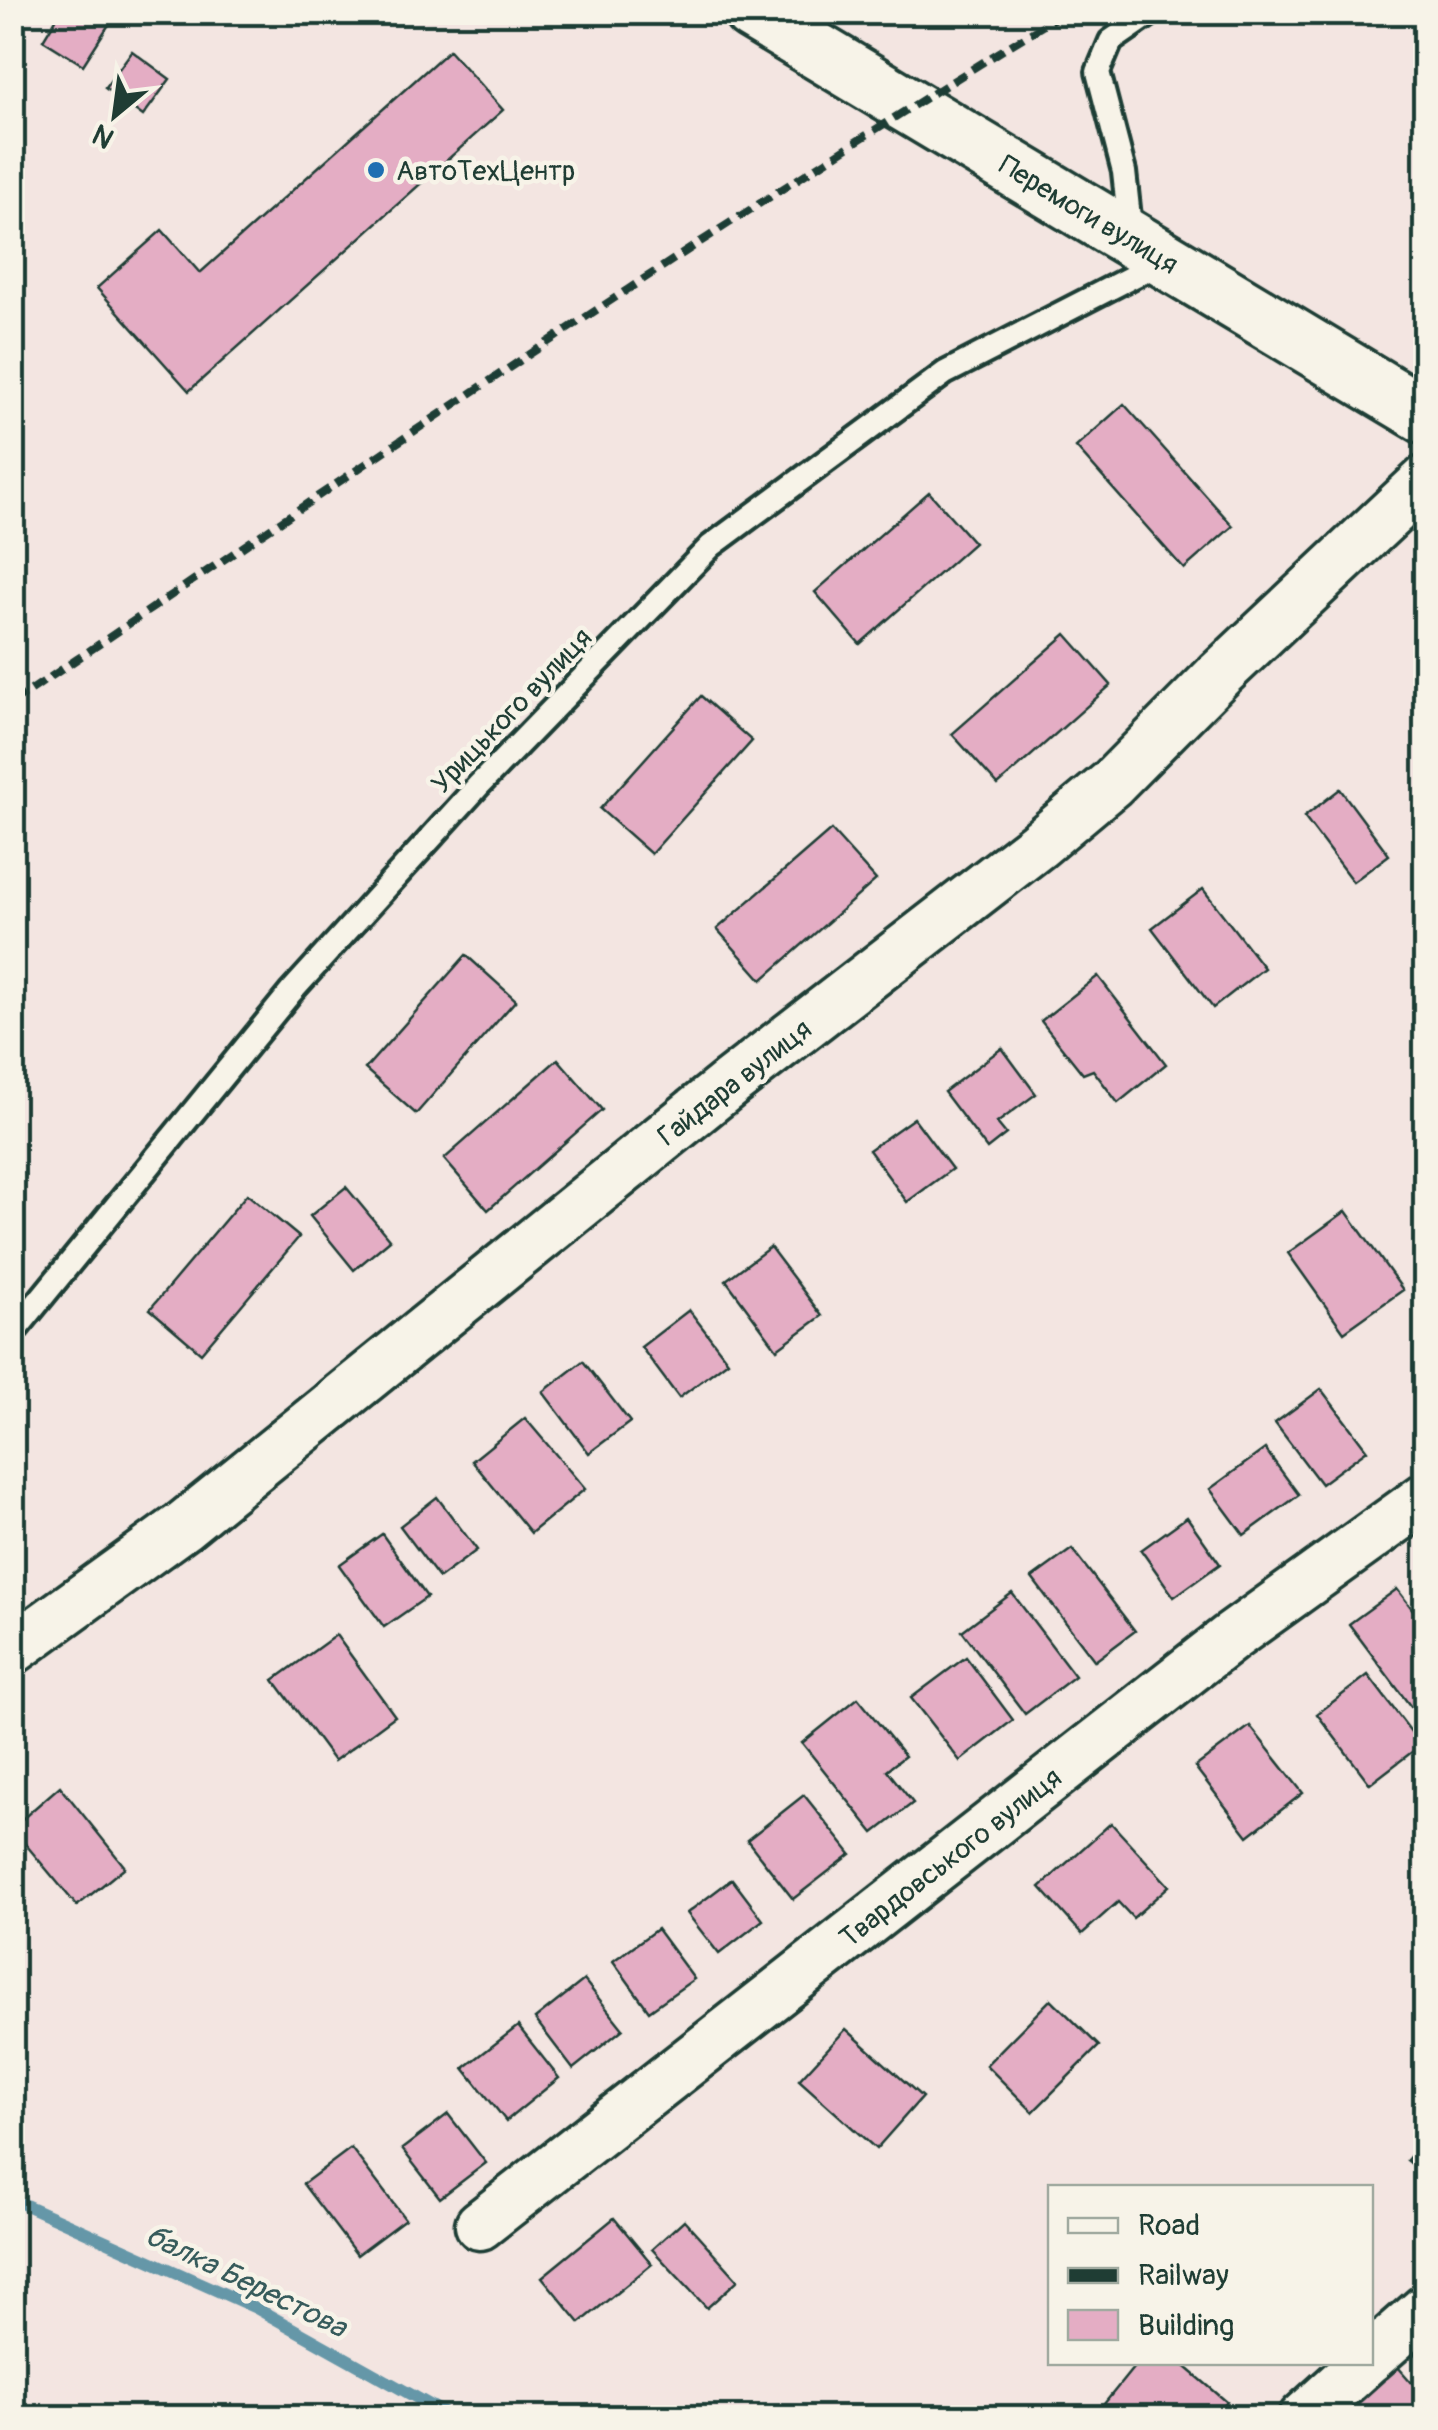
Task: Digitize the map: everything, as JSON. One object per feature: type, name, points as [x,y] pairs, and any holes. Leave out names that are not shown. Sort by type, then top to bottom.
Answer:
[{"type":"main road","name":"Перемоги вулиця","points":[[752,12],[1426,416]]},
{"type":"street","name":"Гайдара вулиця","points":[[12,1650],[183,1526],[728,1085],[1038,845],[1111,784],[1220,674],[1426,480]]},
{"type":"street","name":"Твардовського вулиця","points":[[480,2226],[1230,1638],[1426,1496]]},
{"type":"street","points":[[1373,2356],[1426,2309]]},
{"type":"street","points":[[1303,2418],[1362,2365]]},
{"type":"lane","points":[[1149,249],[1098,72],[1112,42],[1154,12]]},
{"type":"lane","name":"Урицького вулиця","points":[[12,1334],[291,992],[478,785],[711,546],[946,373],[1149,249]]},
{"type":"building","points":[[60,12],[117,12],[83,65],[43,40]]},
{"type":"building","name":"АвтоТехЦентр","points":[[449,50],[503,110],[189,391],[97,288],[162,230],[200,273]]},
{"type":"building","points":[[132,51],[170,79],[143,116],[105,88]]},
{"type":"building","points":[[1124,404],[1233,526],[1184,569],[1076,447]]},
{"type":"building","points":[[929,492],[974,543],[860,644],[815,592]]},
{"type":"building","points":[[1066,634],[1111,685],[998,785],[952,734]]},
{"type":"building","points":[[701,696],[752,741],[651,854],[600,809]]},
{"type":"building","points":[[1340,789],[1389,855],[1353,882],[1304,817]]},
{"type":"building","points":[[831,830],[876,880],[762,980],[717,929]]},
{"type":"building","points":[[1203,889],[1264,968],[1213,1008],[1152,928]]},
{"type":"building","points":[[466,955],[516,1000],[416,1114],[365,1069]]},
{"type":"building","points":[[1098,976],[1166,1064],[1118,1103],[1093,1070],[1083,1074],[1041,1021]]},
{"type":"building","points":[[1002,1048],[1036,1094],[997,1123],[1006,1134],[987,1149],[944,1092]]},
{"type":"building","points":[[558,1059],[602,1110],[488,1210],[444,1159]]},
{"type":"building","points":[[914,1118],[952,1169],[907,1202],[869,1150]]},
{"type":"building","points":[[346,1187],[390,1240],[354,1270],[310,1216]]},
{"type":"building","points":[[247,1194],[299,1237],[201,1353],[150,1309]]},
{"type":"building","points":[[1346,1211],[1403,1290],[1344,1332],[1288,1253]]},
{"type":"building","points":[[770,1247],[822,1316],[777,1349],[726,1280]]},
{"type":"building","points":[[689,1310],[728,1361],[679,1398],[641,1347]]},
{"type":"building","points":[[583,1361],[630,1422],[589,1453],[543,1392]]},
{"type":"building","points":[[1321,1389],[1367,1450],[1321,1484],[1275,1423]]},
{"type":"building","points":[[525,1418],[585,1489],[531,1533],[472,1461]]},
{"type":"building","points":[[1265,1449],[1299,1495],[1244,1535],[1210,1489]]},
{"type":"building","points":[[437,1497],[477,1550],[439,1578],[400,1526]]},
{"type":"building","points":[[1187,1517],[1220,1564],[1174,1597],[1141,1550]]},
{"type":"building","points":[[382,1534],[427,1597],[384,1627],[339,1565]]},
{"type":"building","points":[[1072,1549],[1135,1631],[1095,1661],[1032,1578]]},
{"type":"building","points":[[1397,1589],[1426,1627],[1426,1709],[1417,1715],[1349,1624]]},
{"type":"building","points":[[1012,1593],[1075,1676],[1025,1714],[962,1631]]},
{"type":"building","points":[[336,1635],[395,1716],[334,1761],[274,1680]]},
{"type":"building","points":[[966,1657],[1013,1720],[960,1761],[911,1698]]},
{"type":"building","points":[[1368,1675],[1421,1745],[1370,1784],[1317,1714]]},
{"type":"building","points":[[858,1698],[905,1756],[887,1770],[913,1803],[874,1833],[802,1743]]},
{"type":"building","points":[[1250,1726],[1303,1793],[1248,1836],[1195,1767]]},
{"type":"building","points":[[60,1786],[125,1867],[77,1906],[12,1828]]},
{"type":"building","points":[[804,1795],[851,1854],[793,1899],[747,1840]]},
{"type":"building","points":[[1111,1823],[1169,1886],[1133,1918],[1118,1902],[1082,1934],[1040,1887]]},
{"type":"building","points":[[732,1879],[763,1920],[719,1954],[687,1913]]},
{"type":"building","points":[[657,1929],[694,1979],[649,2011],[613,1961]]},
{"type":"building","points":[[584,1980],[623,2029],[573,2069],[535,2019]]},
{"type":"building","points":[[1051,1999],[1099,2046],[1033,2112],[986,2065]]},
{"type":"building","points":[[518,2026],[559,2078],[506,2121],[464,2068]]},
{"type":"building","points":[[846,2029],[922,2097],[876,2149],[799,2080]]},
{"type":"building","points":[[448,2114],[486,2163],[440,2198],[402,2149]]},
{"type":"building","points":[[1426,2138],[1426,2176],[1407,2160]]},
{"type":"building","points":[[351,2148],[405,2219],[357,2255],[303,2184]]},
{"type":"building","points":[[614,2218],[652,2264],[580,2323],[542,2277]]},
{"type":"building","points":[[684,2220],[738,2280],[707,2308],[652,2249]]},
{"type":"building","points":[[1136,2365],[1184,2365],[1227,2402],[1214,2418],[1121,2418],[1104,2404]]},
{"type":"building","points":[[1398,2367],[1426,2399],[1426,2418],[1338,2418]]},
{"type":"waterway","name":"балка Берестова","points":[[12,2199],[256,2308],[453,2418]]},
{"type":"railway","points":[[12,703],[666,264],[1065,12]]},
{"type":"place","name":"АвтоТехЦентр","points":[[376,170]]}]
